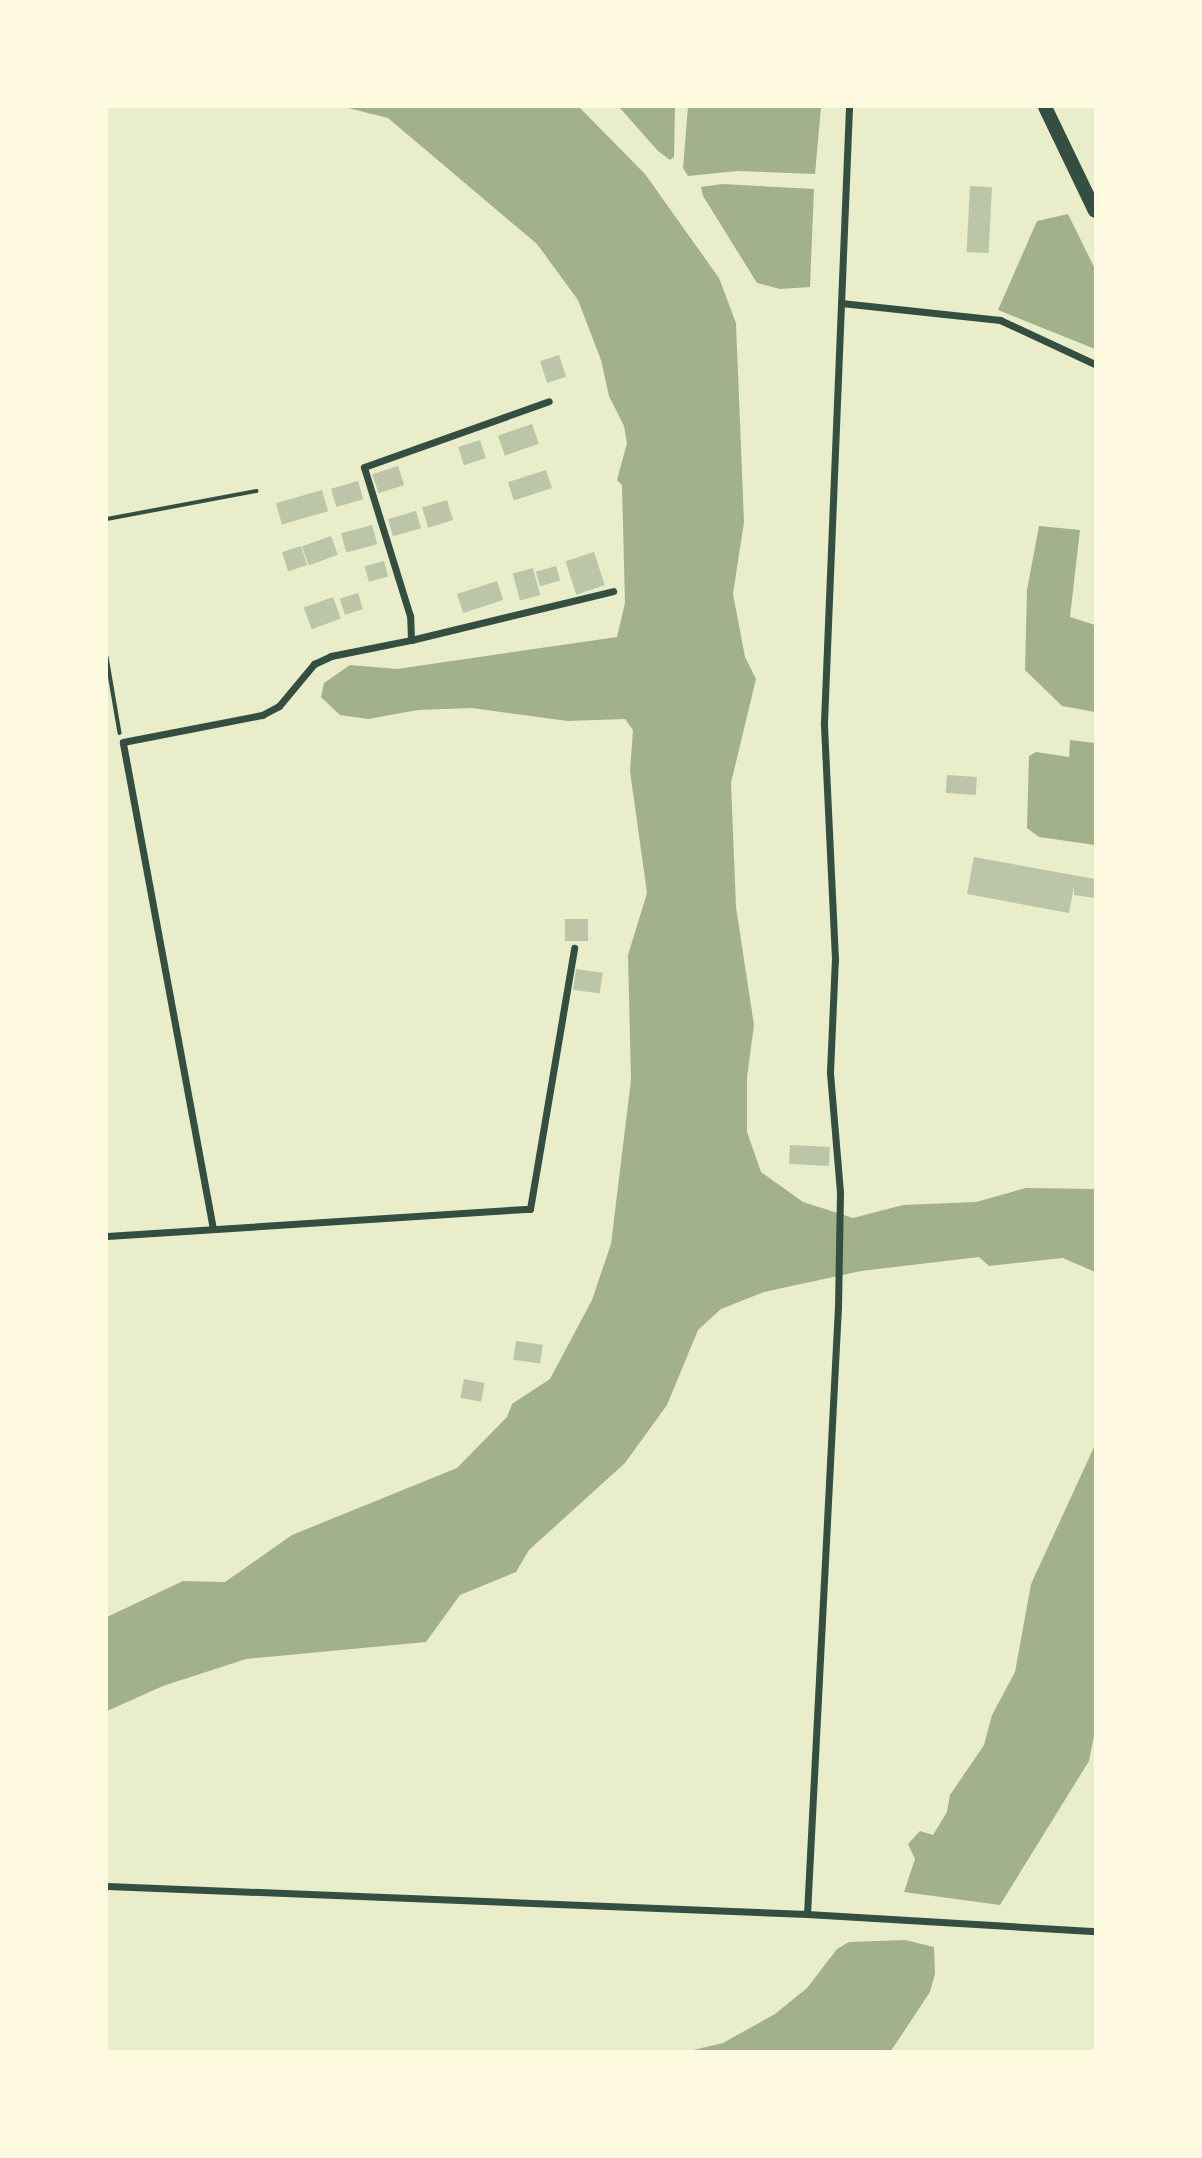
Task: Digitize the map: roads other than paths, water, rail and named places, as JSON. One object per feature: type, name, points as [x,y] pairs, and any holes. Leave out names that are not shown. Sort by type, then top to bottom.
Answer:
[{"type":"main road","points":[[1045,107],[1095,211]]},
{"type":"street","points":[[807,1914],[838,1307],[839,1192],[830,1072],[835,959],[824,722],[849,107]]},
{"type":"street","points":[[842,303],[1000,320],[1095,364]]},
{"type":"street","points":[[411,640],[410,616],[364,467],[549,401]]},
{"type":"street","points":[[213,1230],[123,742],[262,715],[279,706],[314,664],[331,656],[411,640],[614,591]]},
{"type":"street","points":[[107,1236],[530,1209],[574,948]]},
{"type":"street","points":[[107,1886],[807,1914],[1095,1931]]}]
